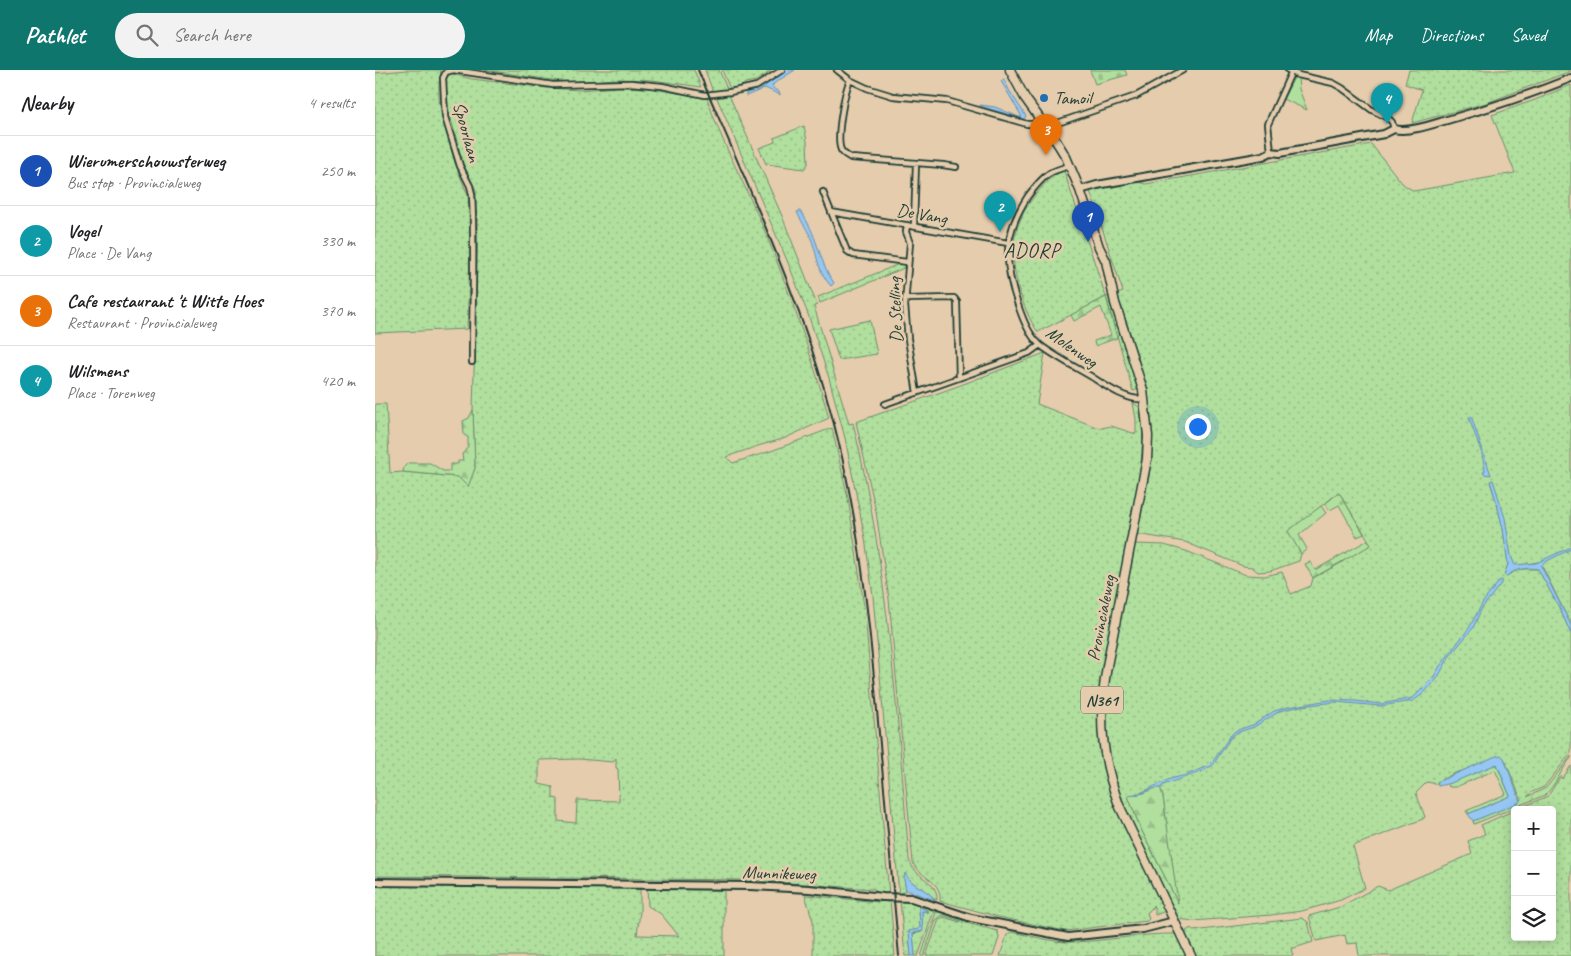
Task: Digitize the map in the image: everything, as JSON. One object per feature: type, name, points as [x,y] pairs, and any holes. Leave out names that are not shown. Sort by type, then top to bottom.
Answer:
[{"type":"main road","name":"Provincialeweg","points":[[1010,70],[1025,98],[1058,144],[1070,165],[1099,247],[1106,281],[1115,303],[1144,399],[1148,436],[1147,459],[1105,676],[1102,695],[1101,732],[1110,779],[1119,805],[1191,956]]},
{"type":"street","name":"Spoorlaan","points":[[472,362],[474,246],[472,194],[445,117],[443,78],[446,72],[453,70],[553,86],[585,86],[616,83],[648,85],[709,95],[757,86],[782,70]]},
{"type":"street","points":[[837,70],[850,80],[867,88],[893,96],[947,101],[1027,124],[1033,124],[1040,119]]},
{"type":"street","points":[[1046,127],[1128,99],[1180,71]]},
{"type":"street","points":[[1271,152],[1268,124],[1290,71],[1333,83],[1343,88],[1372,110],[1388,118],[1395,129]]},
{"type":"street","points":[[1080,190],[1097,185],[1263,156],[1271,152],[1280,153],[1384,134],[1395,129],[1402,131],[1425,126],[1484,110],[1571,78]]},
{"type":"street","points":[[850,80],[840,126],[840,148],[844,154],[851,158],[943,164],[956,167]]},
{"type":"street","points":[[914,226],[916,163]]},
{"type":"street","name":"Molenweg","points":[[1070,165],[1050,173],[1032,191],[1012,226],[1007,243],[1008,262],[1022,318],[1031,334],[1041,345],[1108,386],[1132,398],[1144,399]]},
{"type":"street","points":[[823,192],[847,251],[853,255],[907,262]]},
{"type":"street","name":"De Vang","points":[[831,212],[1007,243]]},
{"type":"street","name":"De Stelling","points":[[907,225],[906,232],[910,243],[905,299],[907,338],[917,393]]},
{"type":"street","points":[[905,299],[954,298],[957,302],[959,378]]},
{"type":"street","points":[[885,404],[1029,353],[1041,345]]},
{"type":"street","name":"Munnikeweg","points":[[375,882],[760,887],[816,890],[911,898],[971,918],[1067,937],[1083,937],[1143,929],[1174,921]]},
{"type":"green space","points":[[407,70],[441,70],[439,99],[443,121],[455,163],[468,196],[471,234],[467,329],[375,333],[375,73]]},
{"type":"green space","points":[[485,70],[694,70],[701,87],[652,80],[558,81]]},
{"type":"green space","points":[[705,70],[719,70],[728,91],[713,92]]},
{"type":"green space","points":[[722,70],[770,70],[770,72],[756,81],[730,89]]},
{"type":"green space","points":[[1090,70],[1125,70],[1127,75],[1095,84]]},
{"type":"green space","points":[[1409,70],[1571,71],[1486,103],[1412,123],[1422,90],[1405,84]]},
{"type":"green space","points":[[452,74],[472,79],[580,90],[618,87],[648,88],[707,98],[719,131],[756,211],[782,274],[829,418],[783,439],[726,457],[733,463],[832,428],[848,498],[865,613],[889,895],[880,894],[873,889],[748,880],[375,876],[375,404],[386,404],[390,473],[403,472],[458,477],[468,486],[475,468],[473,410],[478,222],[476,190],[463,163],[449,112],[445,82],[448,76]],"holes":[[[616,758],[616,768],[618,769],[619,801],[577,800],[576,823],[558,821],[558,799],[553,798],[553,787],[539,784],[539,760],[579,759],[613,762]]]},
{"type":"green space","points":[[1294,78],[1298,78],[1299,89],[1307,110],[1283,99]]},
{"type":"green space","points":[[1571,85],[1571,625],[1541,564],[1538,562],[1516,566],[1513,564],[1493,481],[1490,482],[1503,529],[1508,564],[1504,575],[1506,576],[1520,569],[1538,569],[1560,609],[1571,634],[1571,753],[1544,787],[1532,792],[1527,797],[1546,788],[1571,756],[1571,758],[1545,795],[1518,806],[1511,806],[1511,809],[1474,824],[1473,821],[1517,803],[1521,799],[1504,758],[1455,773],[1437,782],[1437,784],[1427,782],[1416,793],[1425,817],[1423,819],[1353,846],[1365,888],[1341,900],[1302,911],[1271,915],[1193,921],[1179,919],[1146,857],[1126,813],[1117,791],[1107,747],[1108,683],[1135,544],[1164,545],[1186,551],[1246,575],[1265,576],[1282,572],[1291,594],[1311,586],[1313,578],[1341,563],[1369,541],[1340,494],[1337,494],[1289,531],[1301,554],[1299,561],[1270,571],[1258,572],[1252,567],[1243,566],[1185,542],[1137,534],[1151,466],[1152,443],[1149,405],[1141,367],[1117,294],[1123,292],[1090,191],[1136,181],[1146,184],[1371,144],[1402,183],[1414,191],[1515,173],[1492,115]],"holes":[[[1159,786],[1163,797],[1177,901],[1140,827],[1128,796],[1144,793]]]},
{"type":"green space","points":[[729,95],[782,216],[817,305],[814,306],[849,424],[853,423],[875,531],[883,585],[890,640],[909,859],[916,871],[934,888],[937,900],[909,880],[904,879],[906,890],[899,894],[873,596],[865,538],[845,438],[829,378],[809,317],[789,265],[717,98]]},
{"type":"green space","points":[[804,126],[808,164],[804,169],[766,164],[759,148],[775,142],[774,138]]},
{"type":"green space","points":[[1064,171],[1106,297],[1038,332],[1022,300],[1014,263],[1014,241],[1020,222],[1033,198],[1049,180]]},
{"type":"green space","points":[[904,262],[904,268],[820,303],[818,297]]},
{"type":"green space","points":[[1110,296],[1139,389],[1133,391],[1106,297]]},
{"type":"green space","points":[[1106,297],[1117,338],[1095,346],[1094,341],[1111,335],[1101,307],[1074,321],[1071,315]]},
{"type":"green space","points":[[870,320],[877,354],[839,360],[829,329]]},
{"type":"green space","points":[[1045,353],[1037,404],[1096,427],[1111,426],[1136,434],[1133,403],[1141,408],[1143,438],[1141,467],[1107,649],[1099,704],[1098,733],[1103,765],[1117,808],[1166,911],[1155,915],[1153,905],[1147,913],[1149,919],[1147,921],[1065,931],[999,917],[940,901],[938,888],[913,863],[889,599],[876,512],[856,422]]},
{"type":"green space","points":[[473,410],[475,468],[468,487],[458,477],[403,472],[404,467],[408,463],[430,463],[443,471],[450,471],[450,464],[458,464],[458,461],[463,461],[462,454],[467,448],[468,437],[464,435],[463,421],[469,418]]},
{"type":"green space","points":[[1337,494],[1340,494],[1364,534],[1357,537],[1339,505],[1330,510],[1325,504]]},
{"type":"green space","points":[[1321,506],[1326,513],[1299,535],[1307,549],[1301,554],[1288,531]]},
{"type":"green space","points":[[1368,540],[1371,545],[1313,578],[1305,564],[1310,562],[1315,570]]},
{"type":"green space","points":[[1496,763],[1510,796],[1468,814],[1466,811],[1506,794],[1495,770],[1456,787],[1449,787],[1448,784]]},
{"type":"green space","points":[[1571,766],[1571,956],[1359,956],[1357,943],[1347,944],[1345,935],[1316,941],[1309,916],[1340,907],[1378,886],[1388,890],[1472,854],[1468,841],[1485,834],[1481,825],[1511,812],[1511,941],[1556,941],[1556,806],[1524,806],[1548,796],[1560,777],[1562,779]]},
{"type":"green space","points":[[1160,786],[1178,903],[1140,827],[1128,796],[1144,793]]},
{"type":"green space","points":[[375,886],[640,889],[637,935],[679,936],[661,914],[648,906],[647,889],[724,890],[724,956],[375,956]]},
{"type":"green space","points":[[805,895],[879,902],[890,900],[895,956],[813,956],[813,921]]},
{"type":"green space","points":[[900,900],[914,901],[935,908],[918,956],[915,956],[913,934],[922,932],[922,912],[929,911],[919,907],[920,927],[919,929],[909,931],[911,956],[905,956]]},
{"type":"green space","points":[[937,909],[963,918],[962,922],[998,931],[999,938],[993,956],[926,956],[939,919],[943,917],[961,921],[942,915],[936,920],[924,956],[921,956]]},
{"type":"green space","points":[[1302,918],[1308,922],[1313,942],[1291,949],[1293,956],[1196,956],[1186,934],[1186,931],[1191,928],[1193,931]]},
{"type":"green space","points":[[1011,932],[1062,942],[1177,934],[1188,956],[1000,956],[1007,935]]},
{"type":"water","points":[[788,70],[795,70],[772,86],[780,95],[765,88],[746,96],[746,93],[762,88]]},
{"type":"water","points":[[1004,79],[1026,116],[1024,119],[980,106],[995,107],[1022,117],[1001,81]]},
{"type":"water","points":[[800,211],[811,228],[824,266],[834,283],[831,286],[821,270],[811,237],[797,212]]},
{"type":"water","points":[[1471,416],[1491,475],[1483,473],[1485,470],[1482,454],[1470,421],[1469,417]]},
{"type":"water","points":[[1493,480],[1505,518],[1511,556],[1515,565],[1536,563],[1571,547],[1571,549],[1541,566],[1571,625],[1571,634],[1560,609],[1538,569],[1521,569],[1507,576],[1504,575],[1508,564],[1503,529],[1490,481]]},
{"type":"water","points":[[1500,580],[1503,581],[1482,608],[1473,628],[1449,657],[1437,679],[1423,694],[1413,701],[1380,706],[1336,702],[1301,706],[1280,711],[1254,727],[1236,733],[1231,737],[1213,765],[1203,771],[1163,785],[1161,788],[1138,795],[1129,795],[1140,793],[1170,779],[1208,766],[1235,731],[1255,724],[1274,711],[1329,700],[1381,704],[1413,698],[1433,678],[1469,628],[1483,602]]},
{"type":"water","points":[[1501,755],[1504,758],[1520,801],[1473,821],[1468,814],[1510,796],[1497,764],[1451,783],[1438,786],[1437,782]]},
{"type":"water","points":[[905,873],[908,878],[935,900],[906,890]]},
{"type":"water","points":[[919,906],[929,912],[922,911],[923,931],[913,933],[915,956],[911,956],[909,931],[919,929],[920,927]]},
{"type":"railway","points":[[698,70],[758,208],[795,301],[826,396],[847,479],[868,617],[899,956]]},
{"type":"place","name":"Tamoil","points":[[1044,98]]},
{"type":"place","name":"Wilsmens","points":[[1387,124]]},
{"type":"place","name":"Cafe restaurant 't Witte Hoes","points":[[1046,155]]},
{"type":"place","name":"Vogel","points":[[1000,232]]},
{"type":"place","name":"Wierumerschouwsterweg","points":[[1088,242]]},
{"type":"district","name":"ADORP","points":[[1032,250]]}]
